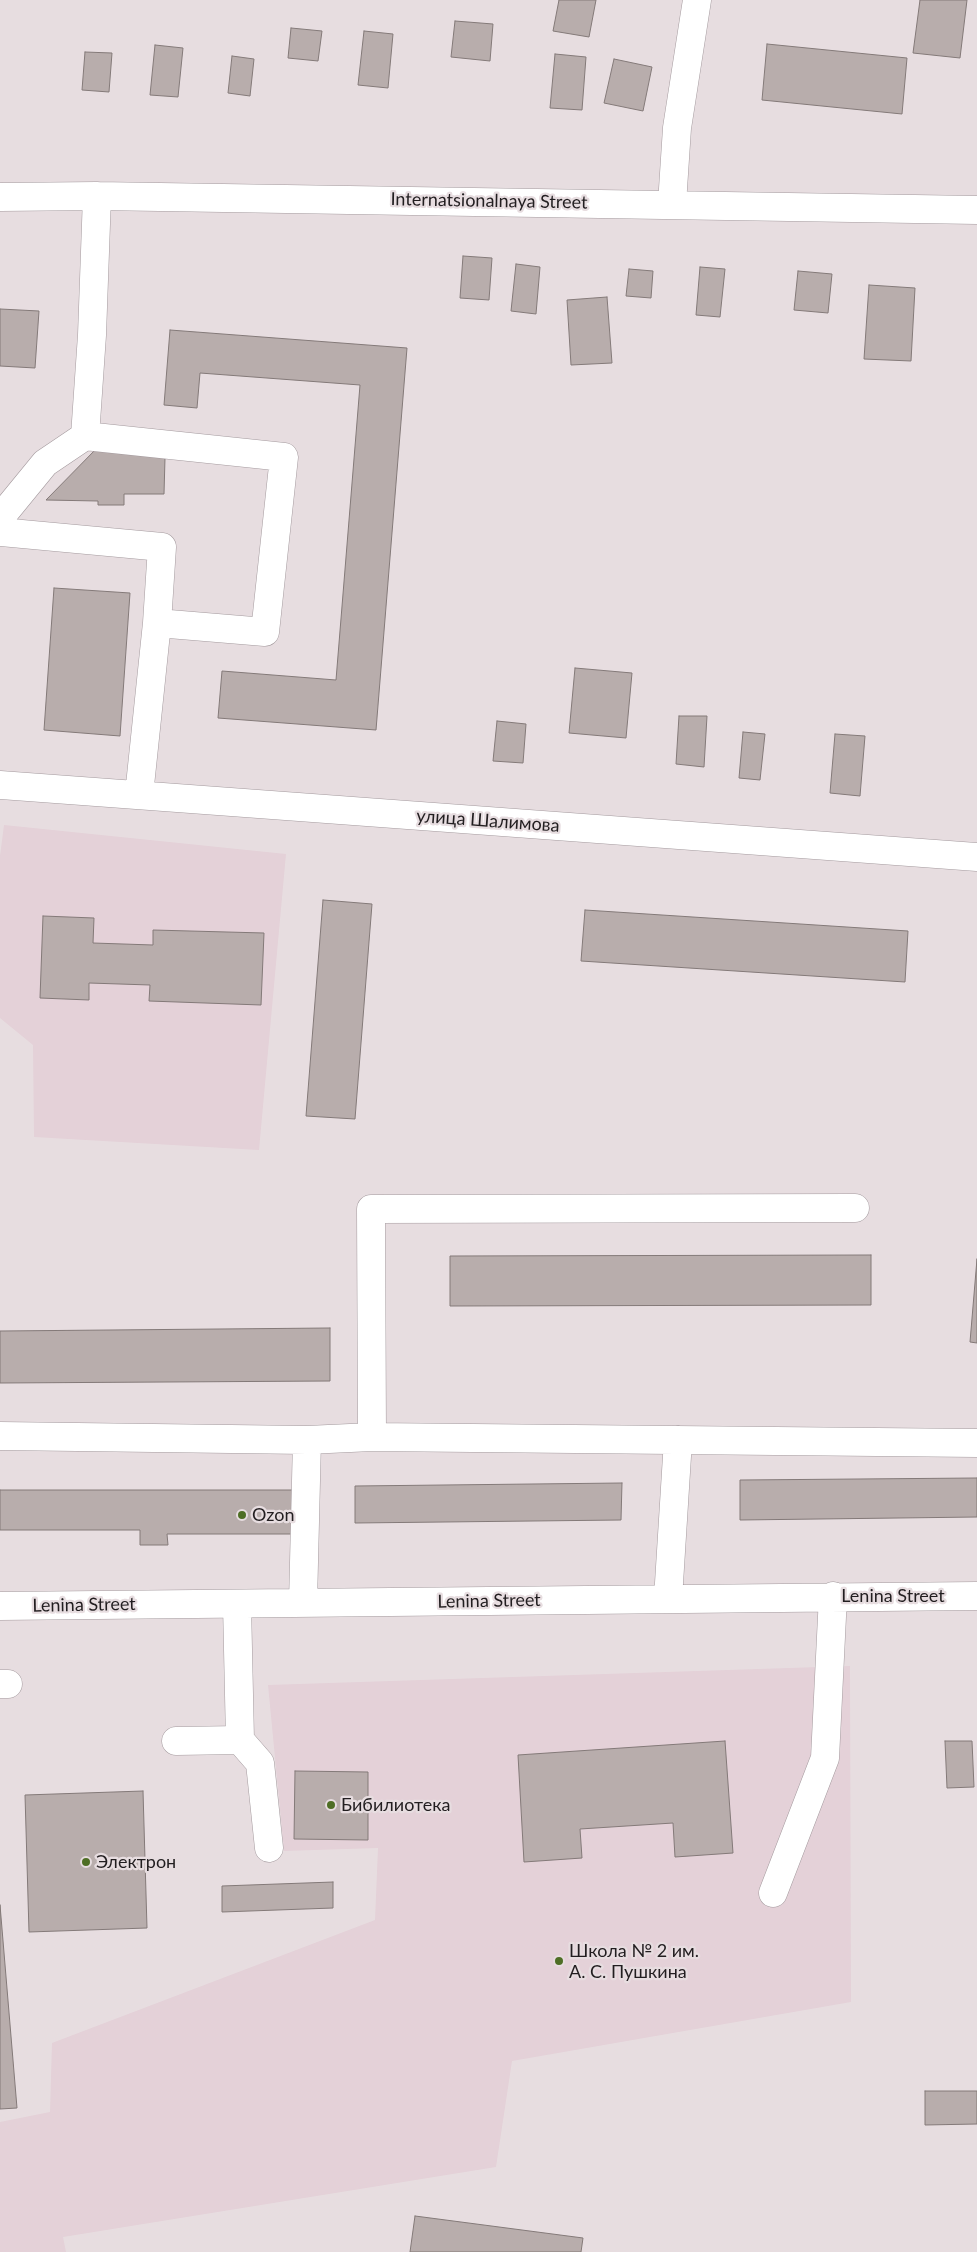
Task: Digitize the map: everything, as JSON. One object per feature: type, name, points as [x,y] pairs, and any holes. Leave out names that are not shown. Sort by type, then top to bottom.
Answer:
[{"type":"street","points":[[672,204],[677,128],[697,0]]},
{"type":"street","points":[[85,436],[92,335],[97,196]]},
{"type":"street","name":"Internatsionalnaya Street","points":[[0,197],[97,196],[977,210]]},
{"type":"street","points":[[0,518],[45,464],[85,436],[284,457],[265,632],[157,623]]},
{"type":"street","points":[[0,532],[162,547],[157,623],[139,795]]},
{"type":"street","name":"улица Шалимова","points":[[0,785],[977,857]]},
{"type":"street","points":[[372,1437],[371,1208],[855,1208]]},
{"type":"street","points":[[0,1436],[307,1440],[372,1437],[977,1443]]},
{"type":"street","points":[[303,1603],[307,1440]]},
{"type":"street","points":[[668,1599],[678,1440]]},
{"type":"street","points":[[773,1892],[825,1758],[834,1596]]},
{"type":"street","name":"Lenina Street","points":[[0,1606],[977,1596]]},
{"type":"street","points":[[237,1604],[240,1740],[260,1763],[269,1848]]},
{"type":"street","points":[[176,1741],[240,1740]]},
{"type":"shaded area","points":[[4,825],[286,854],[259,1150],[34,1137],[33,1045],[0,1018],[0,856]]},
{"type":"shaded area","name":"Школа № 2 им. А. С. Пушкина","points":[[850,1666],[851,2002],[512,2061],[496,2167],[63,2237],[66,2252],[0,2252],[0,2122],[50,2112],[52,2043],[375,1920],[378,1848],[284,1851],[268,1685]]},
{"type":"building","points":[[559,0],[596,0],[589,37],[553,31]]},
{"type":"building","points":[[920,0],[967,0],[960,58],[913,53]]},
{"type":"building","points":[[455,21],[493,24],[490,61],[451,57]]},
{"type":"building","points":[[291,28],[322,31],[318,61],[288,58]]},
{"type":"building","points":[[364,31],[393,34],[388,88],[358,85]]},
{"type":"building","points":[[767,44],[907,58],[902,114],[762,100]]},
{"type":"building","points":[[155,45],[183,48],[178,97],[150,95]]},
{"type":"building","points":[[85,52],[112,53],[109,92],[82,90]]},
{"type":"building","points":[[555,54],[586,57],[582,110],[550,108]]},
{"type":"building","points":[[232,56],[254,59],[250,96],[228,93]]},
{"type":"building","points":[[614,59],[652,67],[643,111],[604,103]]},
{"type":"building","points":[[463,256],[492,258],[489,300],[460,298]]},
{"type":"building","points":[[516,264],[540,267],[536,314],[511,311]]},
{"type":"building","points":[[700,267],[725,269],[720,317],[696,315]]},
{"type":"building","points":[[629,269],[653,271],[651,298],[626,296]]},
{"type":"building","points":[[798,271],[832,274],[828,313],[794,310]]},
{"type":"building","points":[[869,285],[915,288],[911,361],[864,359]]},
{"type":"building","points":[[607,297],[612,363],[571,365],[567,300]]},
{"type":"building","points":[[0,309],[39,311],[35,368],[0,366]]},
{"type":"building","points":[[170,330],[407,348],[376,730],[218,718],[222,671],[336,680],[360,385],[200,373],[197,408],[164,405]]},
{"type":"building","points":[[98,447],[150,447],[165,458],[164,494],[124,494],[124,505],[98,505],[98,501],[46,500]]},
{"type":"building","points":[[54,588],[130,593],[120,736],[44,730]]},
{"type":"building","points":[[575,668],[632,673],[626,738],[569,733]]},
{"type":"building","points":[[679,716],[707,716],[704,767],[676,764]]},
{"type":"building","points":[[497,721],[526,724],[523,763],[493,761]]},
{"type":"building","points":[[743,732],[765,734],[760,780],[739,778]]},
{"type":"building","points":[[835,734],[865,736],[860,796],[830,793]]},
{"type":"building","points":[[323,900],[372,904],[355,1119],[306,1116]]},
{"type":"building","points":[[585,910],[908,931],[905,982],[581,961]]},
{"type":"building","points":[[43,916],[94,918],[93,943],[153,945],[153,930],[264,933],[261,1005],[149,1001],[150,985],[89,983],[89,1000],[40,998]]},
{"type":"building","points":[[871,1255],[871,1305],[450,1306],[450,1256]]},
{"type":"building","points":[[977,1259],[977,1343],[970,1342]]},
{"type":"building","points":[[330,1328],[330,1381],[0,1383],[0,1331]]},
{"type":"building","points":[[977,1478],[977,1517],[740,1520],[740,1480]]},
{"type":"building","points":[[622,1483],[621,1520],[355,1523],[355,1486]]},
{"type":"building","points":[[0,1490],[302,1490],[302,1534],[167,1534],[168,1545],[140,1545],[140,1530],[0,1530]]},
{"type":"building","points":[[725,1741],[733,1853],[675,1857],[673,1823],[580,1829],[582,1858],[524,1862],[518,1755]]},
{"type":"building","points":[[945,1741],[972,1741],[974,1787],[947,1788]]},
{"type":"building","name":"Бибилиотека","points":[[295,1771],[368,1772],[368,1840],[294,1839]]},
{"type":"building","name":"Электрон","points":[[143,1791],[147,1928],[29,1932],[25,1795]]},
{"type":"building","points":[[333,1882],[333,1908],[222,1912],[222,1886]]},
{"type":"building","points":[[0,1905],[17,2108],[0,2109]]},
{"type":"building","points":[[925,2091],[977,2091],[977,2124],[925,2125]]},
{"type":"building","points":[[415,2216],[583,2238],[581,2252],[410,2252]]},
{"type":"place","name":"Ozon","points":[[242,1515]]},
{"type":"place","name":"Бибилиотека","points":[[331,1805]]},
{"type":"place","name":"Электрон","points":[[86,1862]]},
{"type":"place","name":"Школа № 2 им. А. С. Пушкина","points":[[559,1961]]}]
